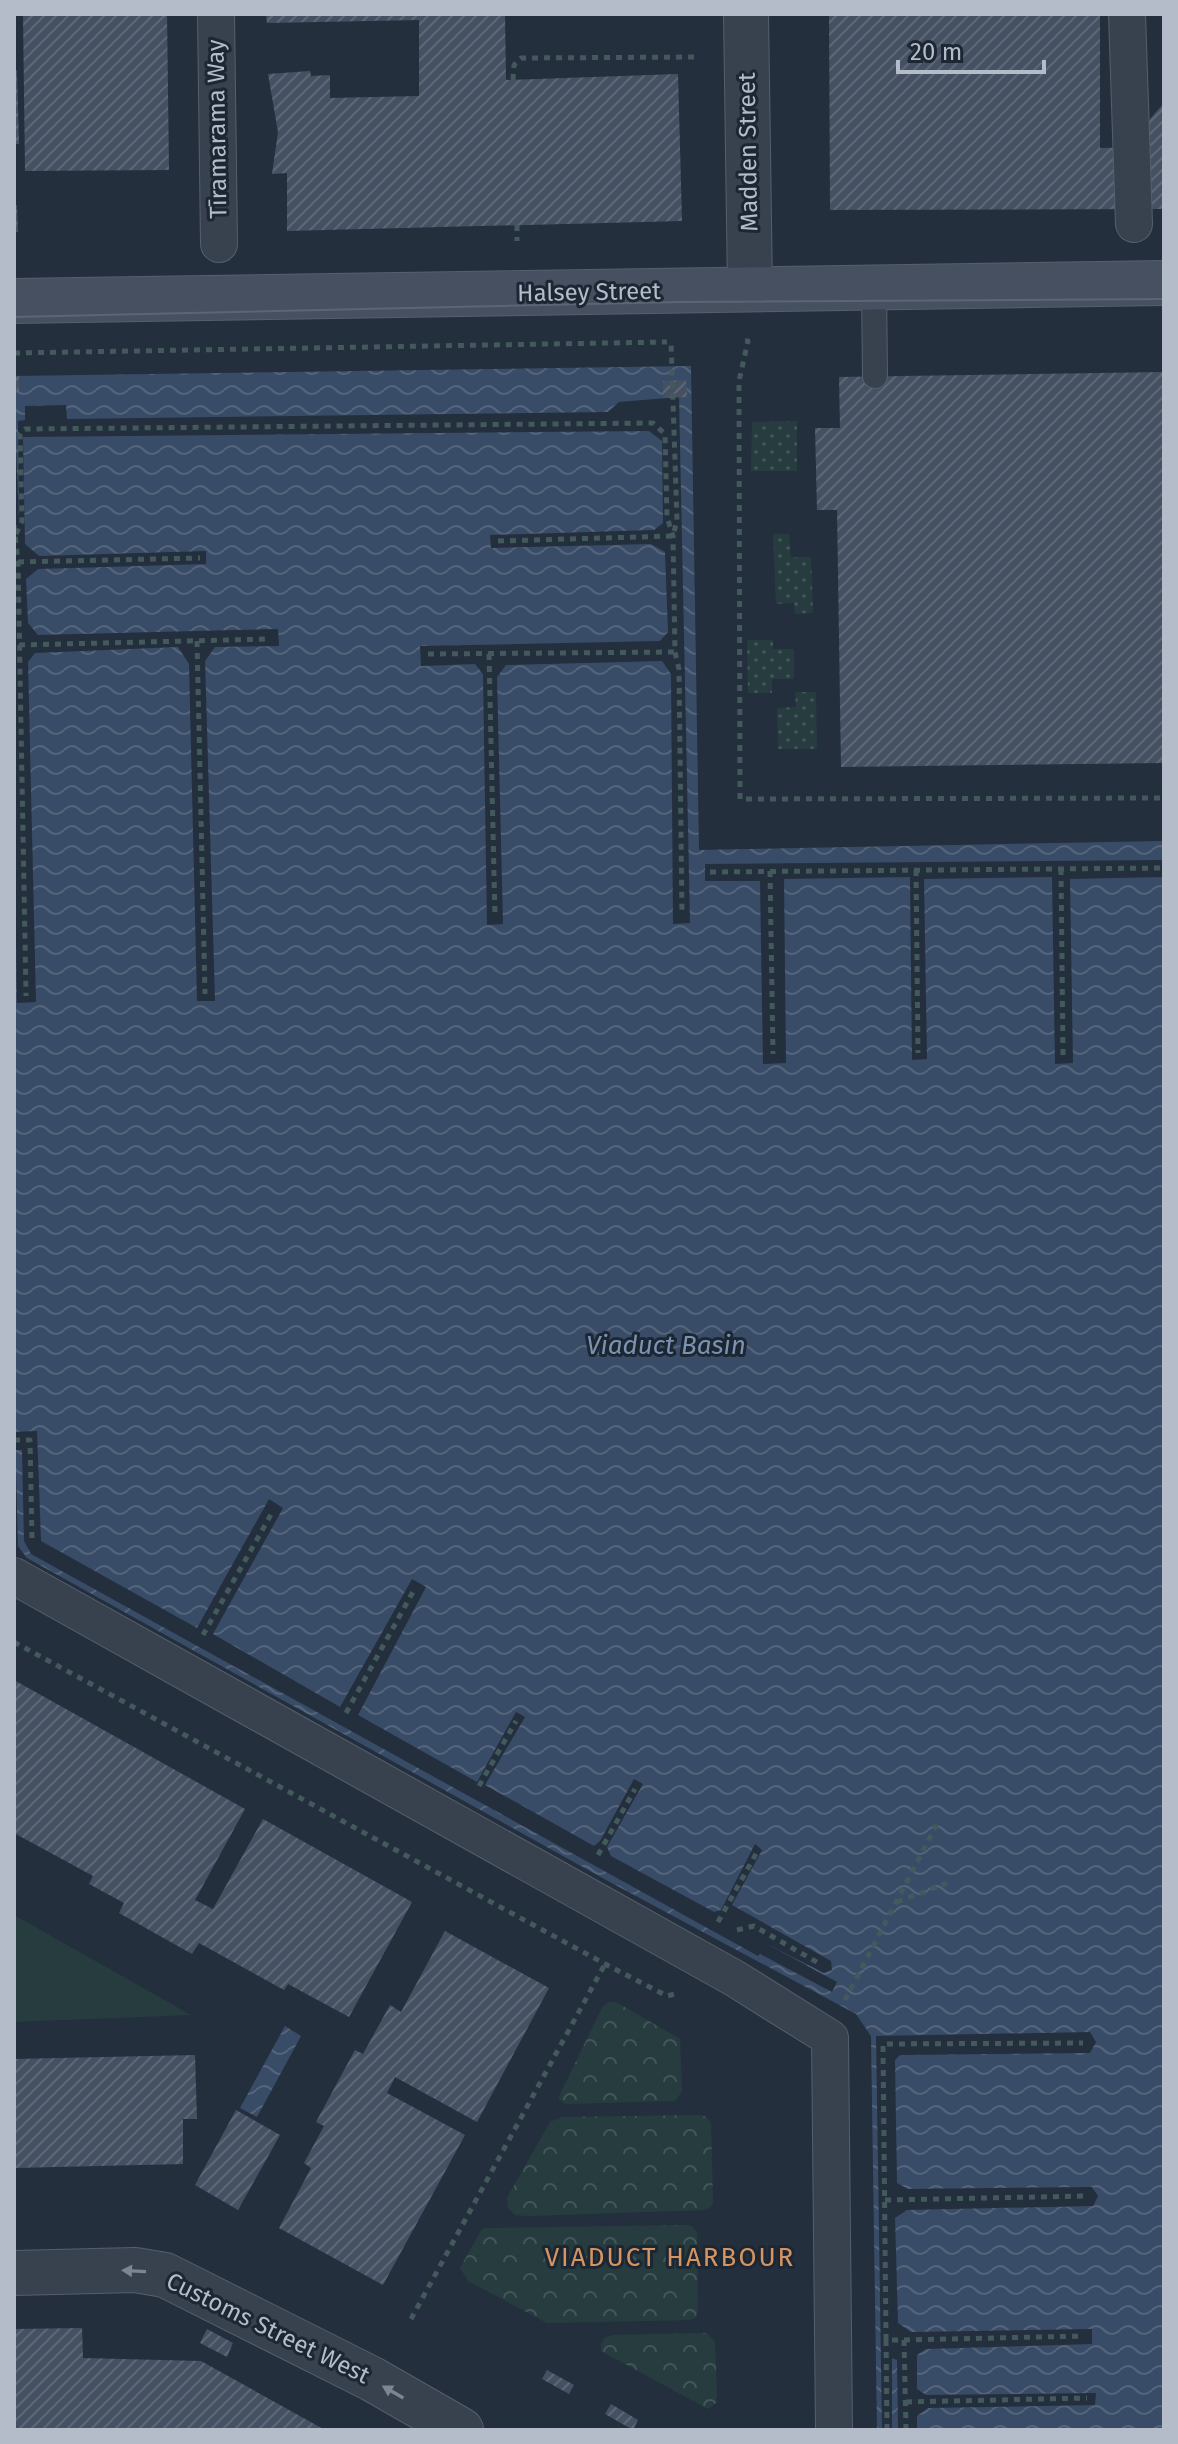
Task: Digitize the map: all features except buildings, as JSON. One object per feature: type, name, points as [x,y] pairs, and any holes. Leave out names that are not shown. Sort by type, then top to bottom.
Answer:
[{"type":"main road","name":"Halsey Street","points":[[14,301],[1164,283]]},
{"type":"street","name":"Tīramarama Way","points":[[216,14],[219,244]]},
{"type":"street","name":"Madden Street","points":[[746,14],[750,289]]},
{"type":"street","points":[[1127,14],[1134,224]]},
{"type":"street","points":[[14,1576],[734,1978],[830,2038],[834,2430]]},
{"type":"street","name":"Customs Street West","points":[[14,2273],[135,2270],[165,2275],[372,2379],[461,2430]]},
{"type":"lane","points":[[874,287],[875,376]]},
{"type":"path","points":[[513,80],[514,65],[521,58],[699,57]]},
{"type":"path","points":[[517,225],[517,241]]},
{"type":"path","points":[[14,353],[681,341]]},
{"type":"path","points":[[735,341],[748,341],[739,381],[740,799],[1164,798]]},
{"type":"path","points":[[671,342],[682,915]]},
{"type":"path","points":[[16,534],[22,521],[20,434],[25,429],[653,423],[665,434],[667,517],[673,536]]},
{"type":"path","points":[[14,525],[18,562],[26,996]]},
{"type":"path","points":[[498,541],[673,536]]},
{"type":"path","points":[[18,562],[200,558]]},
{"type":"path","points":[[19,645],[270,639]]},
{"type":"path","points":[[197,641],[205,994]]},
{"type":"path","points":[[428,654],[675,652]]},
{"type":"path","points":[[489,654],[495,918]]},
{"type":"path","points":[[710,872],[1164,868]]},
{"type":"path","points":[[1061,869],[1063,1055]]},
{"type":"path","points":[[916,870],[918,1053]]},
{"type":"path","points":[[770,871],[773,1054]]},
{"type":"path","points":[[201,1638],[273,1511]]},
{"type":"path","points":[[344,1717],[415,1588]]},
{"type":"path","points":[[14,1642],[605,1964],[667,1996],[681,1993]]},
{"type":"path","points":[[477,1790],[516,1721]]},
{"type":"path","points":[[597,1856],[635,1789]]},
{"type":"path","points":[[841,2006],[939,1820]]},
{"type":"path","points":[[718,1923],[757,1852]]},
{"type":"path","points":[[897,1902],[947,1883]]},
{"type":"path","points":[[733,1931],[754,1926],[820,1964]]},
{"type":"path","points":[[411,2319],[605,1964]]},
{"type":"path","points":[[887,2430],[883,2044],[1083,2043]]},
{"type":"path","points":[[885,2200],[1086,2196]]},
{"type":"path","points":[[886,2340],[1084,2336]]},
{"type":"path","points":[[904,2340],[906,2430]]},
{"type":"path","points":[[906,2402],[1087,2398]]},
{"type":"green space","points":[[797,421],[797,471],[751,471],[752,422]]},
{"type":"green space","points":[[773,534],[789,534],[791,557],[811,557],[813,613],[795,614],[794,603],[776,604]]},
{"type":"green space","points":[[747,640],[773,640],[773,649],[794,649],[794,679],[772,679],[772,693],[748,693]]},
{"type":"green space","points":[[795,692],[816,692],[817,749],[778,749],[777,708],[796,707]]},
{"type":"green space","points":[[14,1915],[191,2015],[14,2022]]},
{"type":"green space","points":[[616,2002],[680,2039],[682,2091],[675,2101],[565,2104],[558,2098],[603,2006]]},
{"type":"green space","points":[[562,2117],[707,2117],[711,2123],[713,2201],[711,2207],[705,2210],[527,2216],[515,2215],[508,2208],[507,2198],[550,2122]]},
{"type":"green space","points":[[690,2225],[697,2232],[698,2311],[695,2318],[689,2320],[547,2323],[468,2281],[460,2268],[482,2229]]},
{"type":"green space","points":[[707,2333],[715,2342],[717,2396],[716,2403],[708,2409],[601,2351],[604,2338],[613,2335]]},
{"type":"water","name":"Viaduct Basin","points":[[691,366],[699,850],[1164,841],[1164,2430],[877,2430],[871,2036],[856,2014],[608,1881],[27,1558],[18,1546],[14,1466],[14,376]]},
{"type":"water","points":[[285,2026],[301,2036],[257,2117],[240,2108]]},
{"type":"pier","points":[[679,397],[690,923],[673,924],[671,674],[662,661],[506,665],[497,677],[503,924],[487,925],[483,674],[475,664],[421,666],[420,646],[660,641],[668,632],[665,552],[651,544],[491,548],[490,535],[654,530],[663,523],[662,441],[649,431],[23,437],[25,544],[39,556],[206,551],[206,564],[38,569],[26,579],[28,623],[38,635],[278,629],[279,646],[215,647],[205,661],[215,1001],[197,1001],[189,664],[178,647],[35,653],[28,662],[36,1002],[17,1003],[14,402],[19,520],[18,421],[25,420],[25,406],[66,405],[67,419],[608,412],[619,402]]},
{"type":"pier","points":[[1164,860],[1164,877],[1070,879],[1073,1063],[1055,1064],[1052,877],[924,879],[927,1059],[912,1060],[910,877],[784,879],[786,1063],[763,1064],[760,881],[705,881],[705,864]]},
{"type":"pier","points":[[37,1431],[41,1541],[197,1628],[269,1499],[283,1508],[213,1634],[340,1707],[412,1579],[426,1587],[358,1715],[477,1782],[516,1712],[525,1717],[485,1785],[594,1846],[600,1841],[634,1779],[643,1784],[607,1847],[611,1856],[714,1912],[721,1910],[755,1844],[762,1850],[732,1905],[831,1961],[832,1970],[824,1973],[765,1943],[837,1982],[832,1992],[760,1954],[758,1956],[31,1554],[24,1541],[22,1450],[14,1450],[14,1432]]},
{"type":"pier","points":[[1090,2032],[1096,2042],[1090,2053],[900,2055],[895,2060],[897,2183],[908,2189],[1092,2187],[1098,2196],[1093,2206],[907,2210],[895,2218],[898,2323],[911,2332],[1092,2329],[1092,2344],[926,2349],[917,2355],[917,2389],[926,2395],[1096,2393],[1095,2405],[928,2408],[917,2416],[917,2430],[898,2430],[897,2360],[892,2358],[892,2430],[882,2430],[876,2036]]},
{"type":"tram line","points":[[14,317],[680,302],[1164,299]]},
{"type":"district","name":"VIADUCT HARBOUR","points":[[670,2257]]}]
